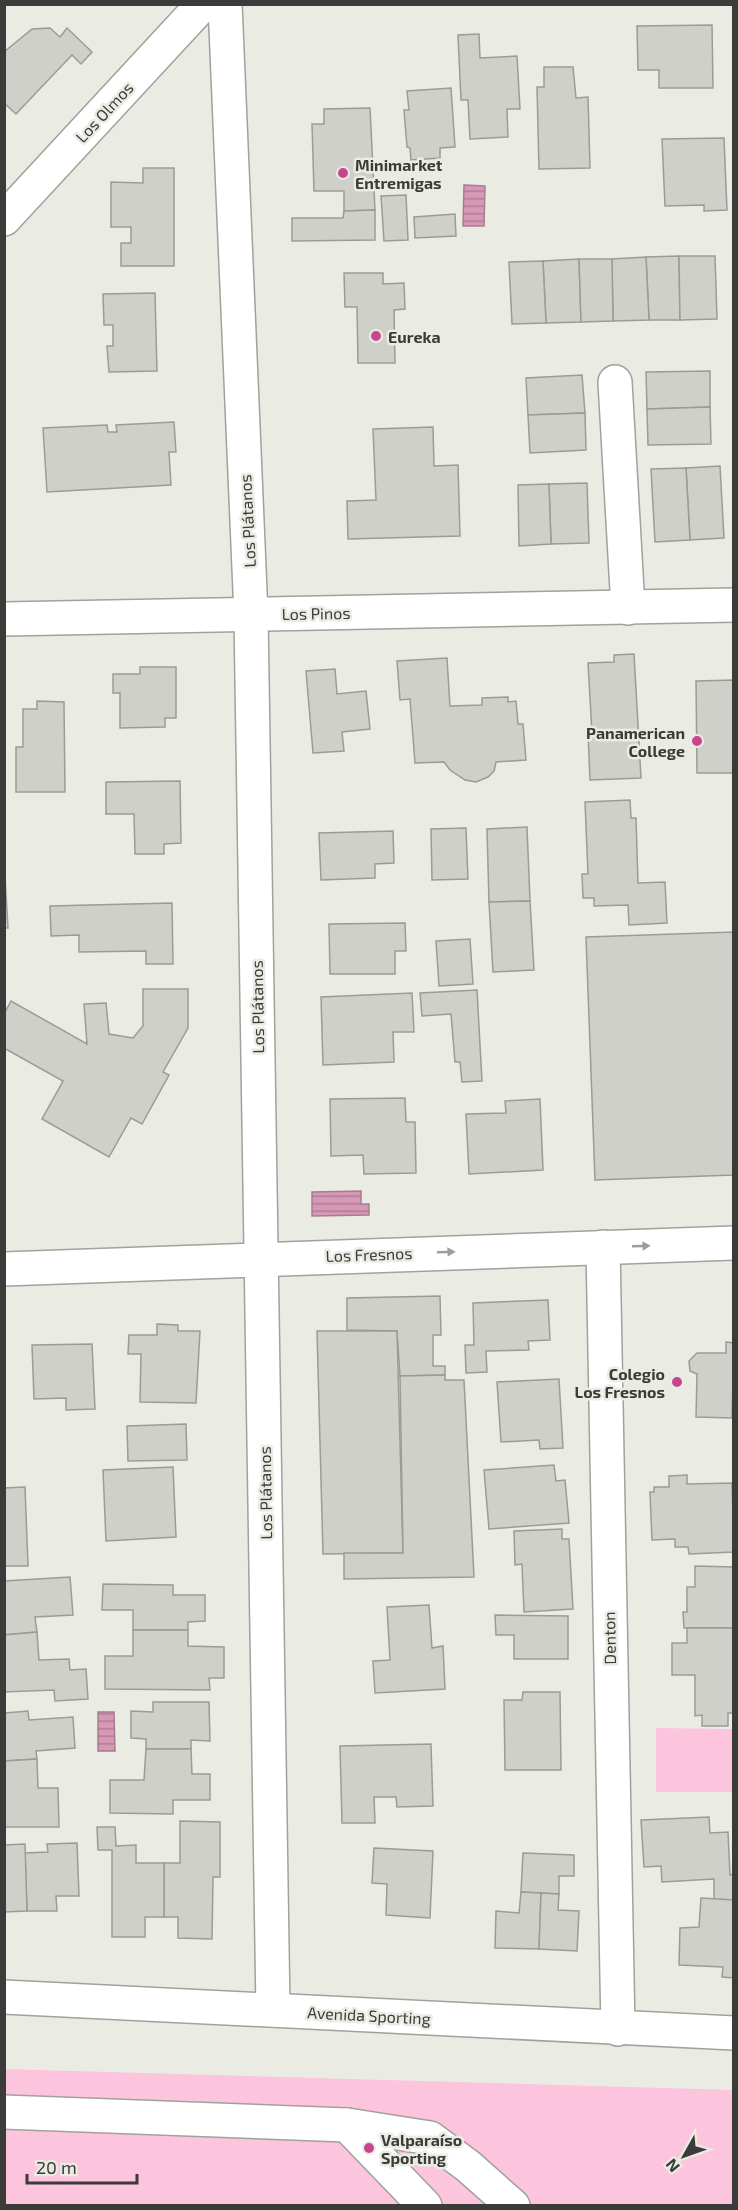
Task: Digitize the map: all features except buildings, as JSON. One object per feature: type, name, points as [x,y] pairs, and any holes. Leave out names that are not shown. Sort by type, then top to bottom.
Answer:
[{"type":"street","name":"Los Olmos","points":[[4,219],[203,4]]},
{"type":"street","name":"Los Plátanos","points":[[225,4],[251,615],[273,2010]]},
{"type":"street","points":[[615,382],[628,608]]},
{"type":"street","name":"Los Pinos","points":[[4,620],[734,605]]},
{"type":"street","name":"Los Fresnos","points":[[4,1269],[262,1258],[734,1243]]},
{"type":"street","name":"Denton","points":[[603,1247],[618,2029]]},
{"type":"street","name":"Avenida Sporting","points":[[4,1997],[734,2033]]},
{"type":"street","points":[[4,2112],[347,2125],[430,2138],[468,2166],[513,2205]]},
{"type":"street","points":[[347,2125],[425,2205]]},
{"type":"shaded area","points":[[464,185],[485,186],[484,226],[463,226]]},
{"type":"shaded area","points":[[361,1191],[361,1204],[369,1204],[369,1215],[312,1216],[312,1192]]},
{"type":"shaded area","points":[[98,1712],[114,1712],[115,1751],[98,1751]]},
{"type":"shaded area","points":[[656,1728],[733,1729],[733,1792],[656,1792]]},
{"type":"shaded area","name":"Valparaíso Sporting","points":[[4,2069],[733,2090],[733,2205],[5,2205]]},
{"type":"place","name":"Minimarket Entremigas","points":[[343,173]]},
{"type":"place","name":"Eureka","points":[[376,336]]},
{"type":"place","name":"Panamerican College","points":[[697,741]]},
{"type":"place","name":"Colegio Los Fresnos","points":[[677,1382]]},
{"type":"place","name":"Valparaíso Sporting","points":[[369,2148]]}]
